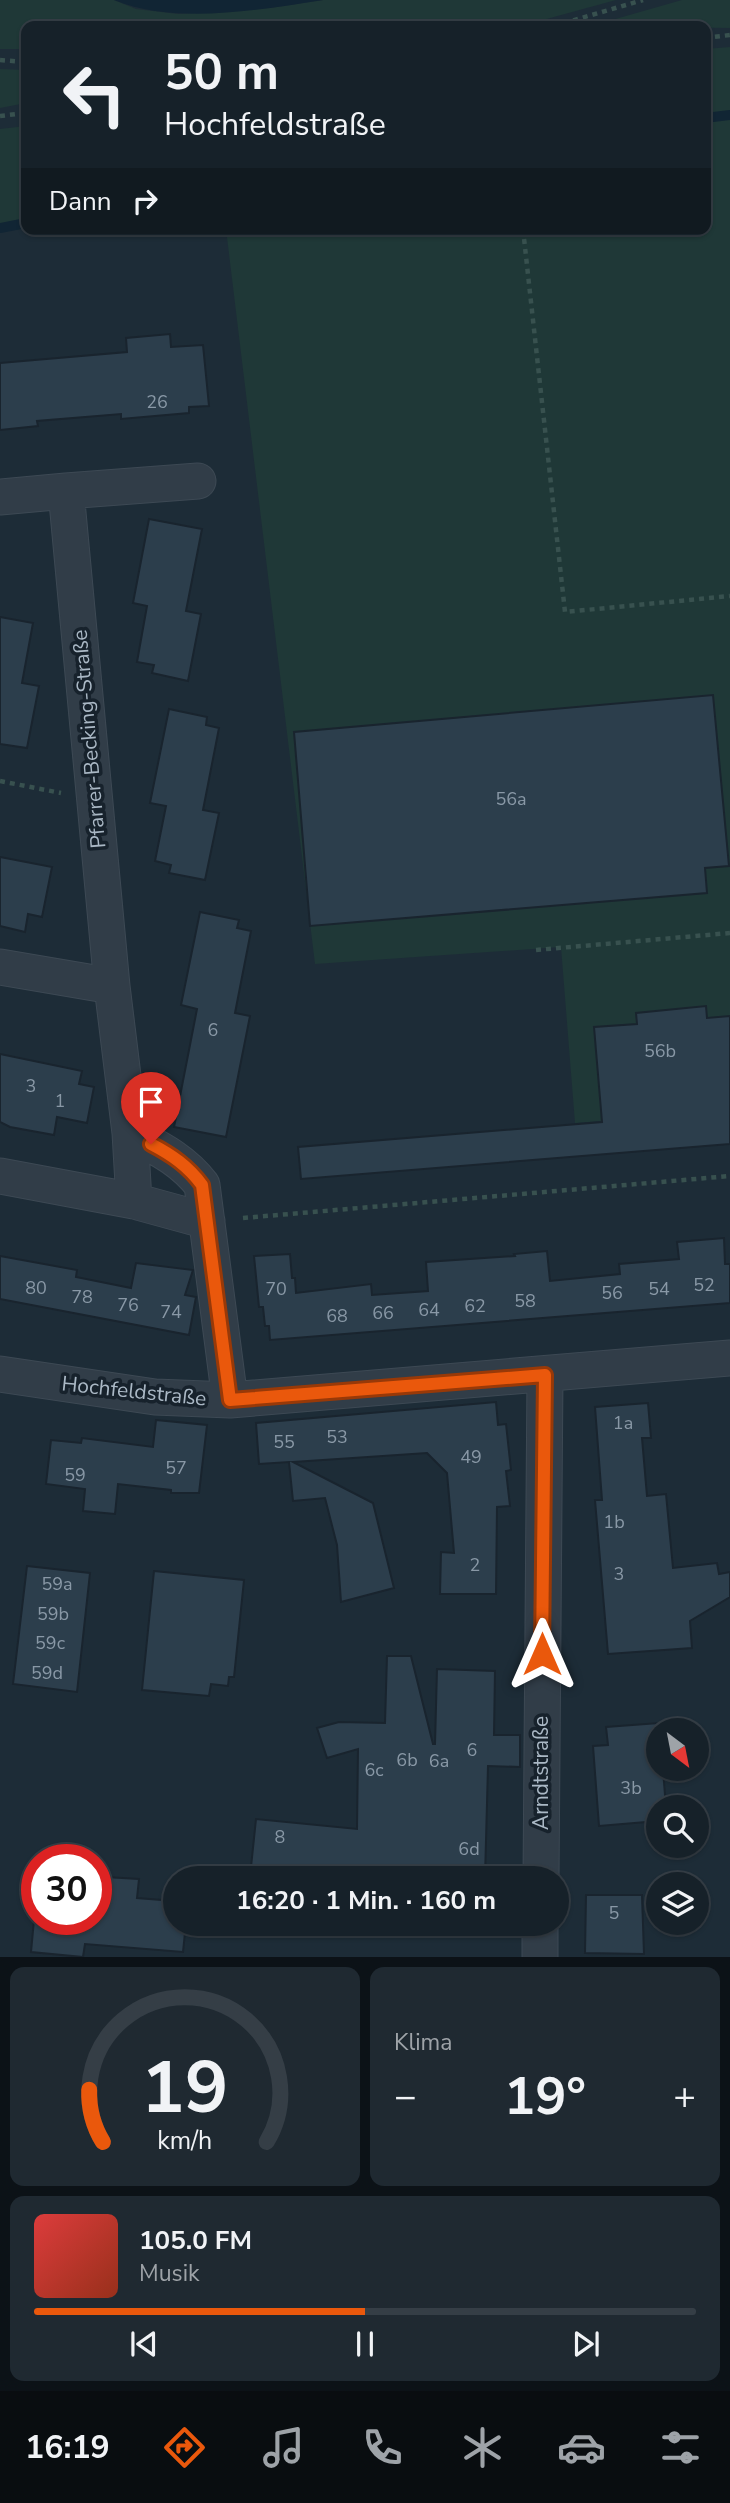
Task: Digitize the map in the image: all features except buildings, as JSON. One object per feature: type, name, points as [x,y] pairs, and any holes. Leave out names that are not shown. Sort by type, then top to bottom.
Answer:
[{"type":"street","points":[[0,497],[198,481]]},
{"type":"street","name":"Pfarrer-Becking-Straße","points":[[66,491],[113,986],[130,1133],[134,1201]]},
{"type":"street","points":[[0,967],[113,986]]},
{"type":"street","points":[[130,1133],[172,1155],[190,1168],[202,1185],[230,1400]]},
{"type":"street","points":[[0,1176],[134,1201],[207,1221]]},
{"type":"street","name":"Hochfeldstraße","points":[[0,1374],[155,1396],[230,1400],[730,1358]]},
{"type":"street","name":"Arndtstraße","points":[[541,1866],[545,1375]]},
{"type":"street","points":[[540,1936],[540,1957]]},
{"type":"path","points":[[571,21],[643,0]]},
{"type":"path","points":[[711,37],[730,35]]},
{"type":"path","points":[[0,60],[21,62]]},
{"type":"path","points":[[0,116],[21,114]]},
{"type":"path","points":[[524,235],[565,612],[730,596]]},
{"type":"path","points":[[0,781],[95,799]]},
{"type":"path","points":[[536,950],[730,933]]},
{"type":"path","points":[[207,1221],[730,1176]]},
{"type":"green space","points":[[0,0],[114,0],[136,9],[178,14],[270,8],[323,0],[616,0],[539,21],[21,21],[21,49],[0,49]]},
{"type":"green space","points":[[682,0],[730,0],[730,28],[711,28],[711,21],[608,21]]},
{"type":"green space","points":[[730,47],[730,1111],[575,1123],[561,947],[315,964],[227,235],[711,235],[711,49]]},
{"type":"green space","points":[[0,69],[21,70],[21,104],[0,108]]},
{"type":"green space","points":[[21,127],[21,226],[0,229],[0,129]]},
{"type":"water","points":[[114,0],[323,0],[245,11],[190,14],[138,8]]},
{"type":"waterway","points":[[711,117],[730,115]]},
{"type":"waterway","points":[[0,228],[21,224]]},
{"type":"route","points":[[151,1144],[190,1168],[202,1185],[230,1400],[545,1375],[542,1654]]}]
